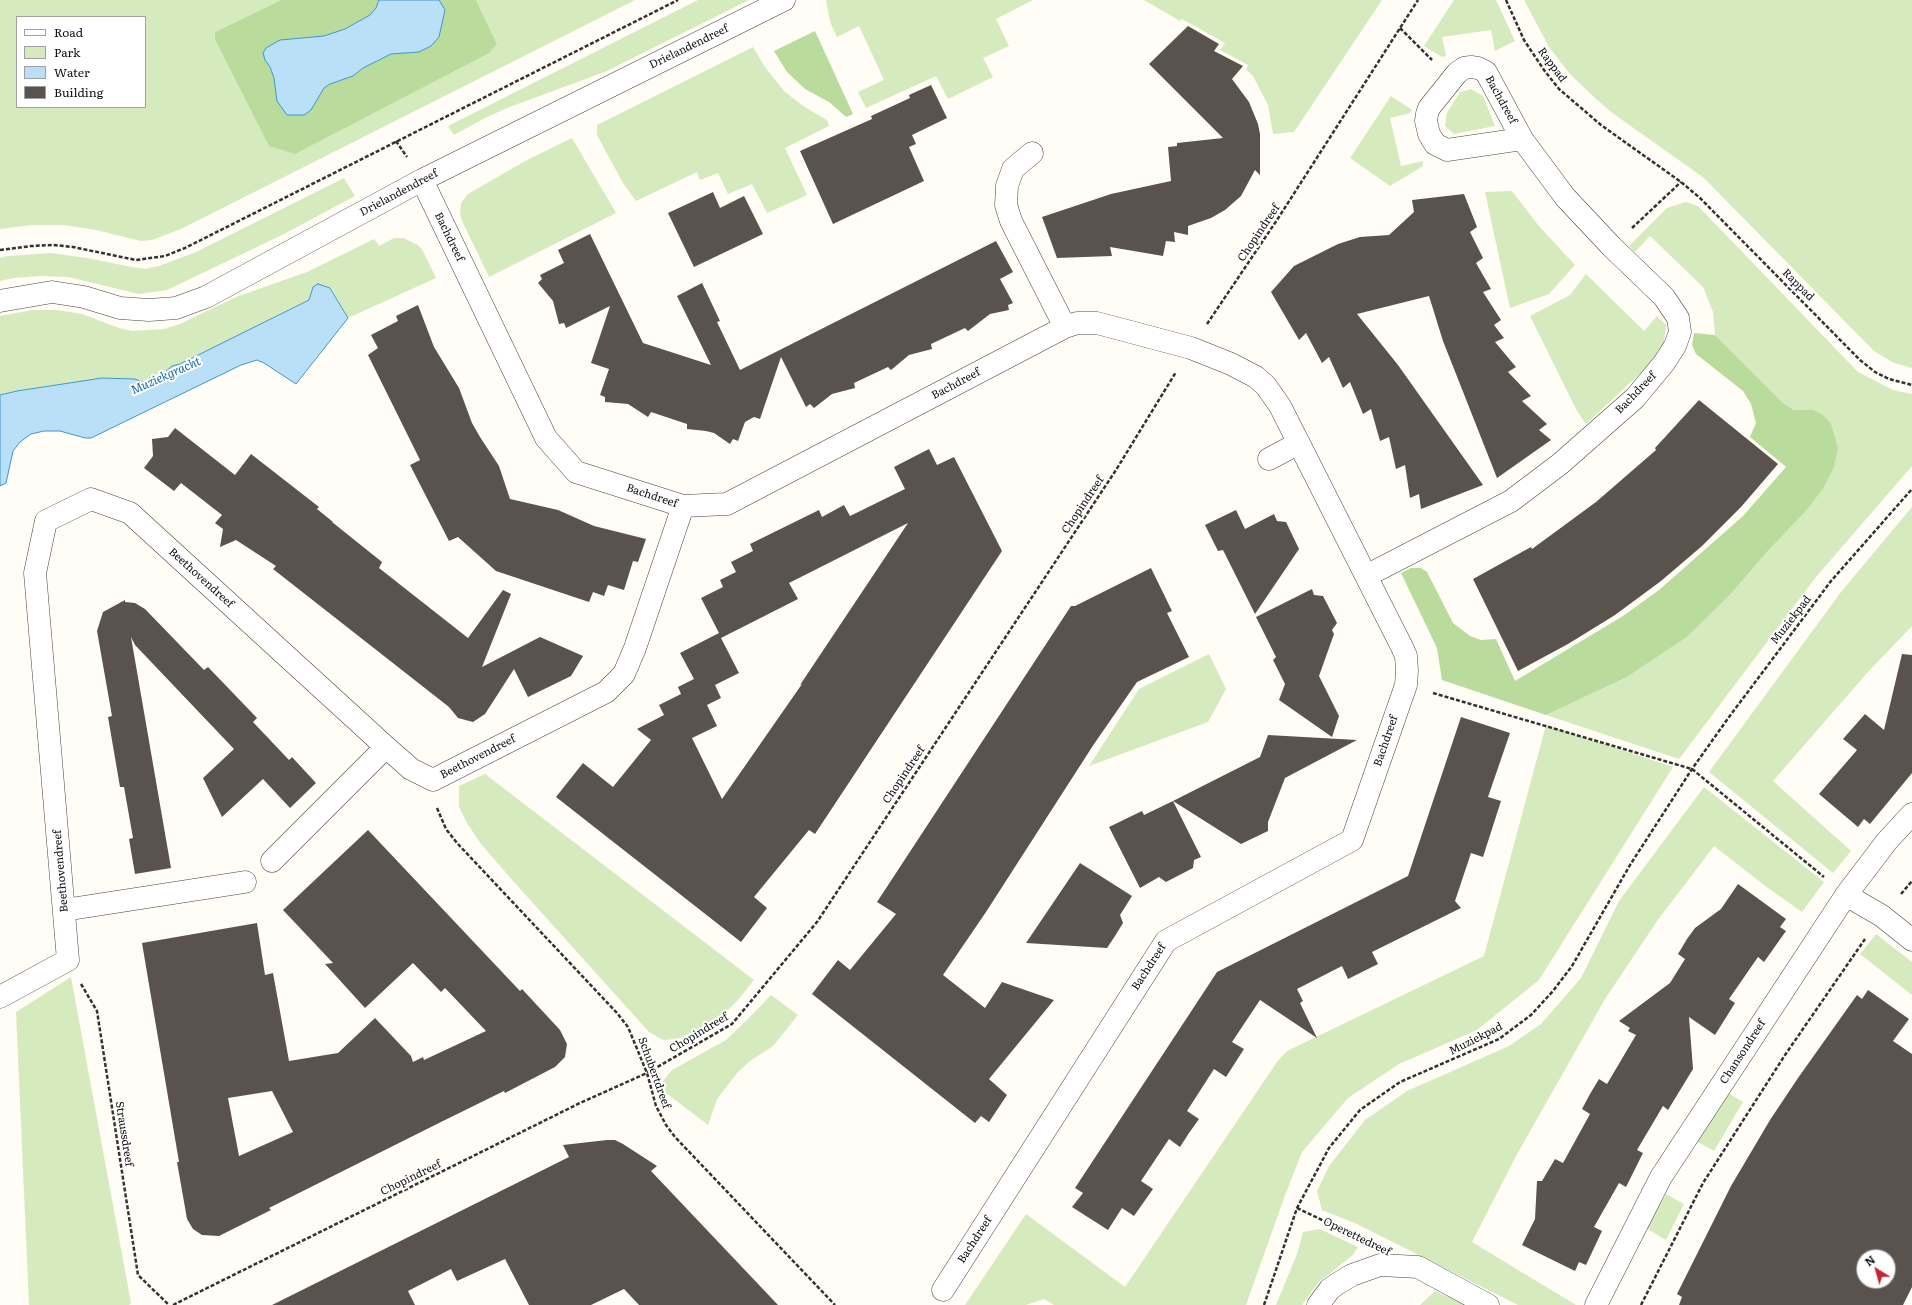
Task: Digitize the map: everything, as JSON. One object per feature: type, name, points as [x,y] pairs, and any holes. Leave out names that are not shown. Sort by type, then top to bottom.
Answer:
[{"type":"street","name":"Drielandendreef","points":[[0,301],[52,292],[84,297],[120,308],[149,310],[176,308],[206,296],[422,180],[784,0]]},
{"type":"street","name":"Bachdreef","points":[[1366,576],[1511,500],[1560,464],[1634,398],[1664,363],[1675,346],[1680,332],[1678,318],[1664,297],[1612,247],[1565,197],[1522,139],[1486,72],[1478,68],[1464,68],[1451,78],[1429,108],[1427,114],[1426,121],[1429,134],[1435,144],[1447,150],[1522,139]]},
{"type":"street","points":[[1032,153],[1013,169],[1007,186],[1006,205],[1011,220],[1065,327]]},
{"type":"street","name":"Bachdreef","points":[[422,180],[546,438],[576,472],[683,506],[727,504],[1065,327],[1077,324],[1097,323],[1191,348],[1231,364],[1256,377],[1266,386],[1280,406],[1406,656],[1406,685],[1352,840],[1166,941],[943,1290]]},
{"type":"street","points":[[1269,459],[1299,443]]},
{"type":"street","name":"Beethovendreef","points":[[68,960],[35,573],[46,521],[91,499],[130,513],[386,747],[411,769],[433,780],[606,692],[624,674],[635,648],[683,506]]},
{"type":"street","points":[[272,861],[386,747]]},
{"type":"street","name":"Chansondreef","points":[[1596,1305],[1661,1177],[1846,895],[1888,841],[1912,814]]},
{"type":"street","points":[[64,910],[245,882]]},
{"type":"street","points":[[1846,895],[1882,916],[1912,940]]},
{"type":"street","points":[[0,997],[68,960]]},
{"type":"street","name":"Operettedreef","points":[[1318,1305],[1330,1289],[1337,1284],[1352,1275],[1380,1265],[1418,1267],[1488,1305]]},
{"type":"path","points":[[0,250],[54,245],[73,247],[136,260],[165,256],[185,248],[678,0]]},
{"type":"path","name":"Chopindreef","points":[[173,1305],[580,1103],[647,1073],[732,1024],[817,922],[1116,470],[1191,348],[1277,220],[1418,0]]},
{"type":"path","name":"Rappad","points":[[1506,0],[1524,40],[1559,89],[1601,125],[1681,182],[1717,215],[1860,360],[1875,372],[1889,379],[1912,385]]},
{"type":"path","points":[[1400,28],[1451,78]]},
{"type":"path","points":[[1612,247],[1681,182]]},
{"type":"path","name":"Muziekpad","points":[[1264,1305],[1297,1208],[1329,1148],[1360,1110],[1400,1082],[1499,1038],[1531,1015],[1553,991],[1572,966],[1630,865],[1692,769],[1780,648],[1832,581],[1912,489]]},
{"type":"path","points":[[1406,685],[1692,769],[1846,895]]},
{"type":"path","name":"Schubertdreef","points":[[433,780],[435,799],[446,829],[457,843],[617,1013],[628,1027],[636,1042],[647,1073],[656,1106],[666,1125],[675,1137],[835,1305]]},
{"type":"path","points":[[1641,1305],[1703,1183],[1785,1055],[1882,916]]},
{"type":"path","name":"Straussdreef","points":[[68,960],[97,1011],[138,1275],[169,1305]]},
{"type":"path","name":"Operettedreef","points":[[1297,1208],[1368,1243]]},
{"type":"green space","points":[[0,0],[281,0],[215,32],[497,44],[476,0],[635,0],[181,229],[152,240],[141,241],[96,230],[64,225],[32,225],[0,229]]},
{"type":"green space","points":[[281,0],[379,0],[376,8],[370,15],[345,29],[324,36],[280,40],[266,48],[263,53],[274,78],[277,101],[287,115],[304,115],[311,110],[324,88],[330,84],[353,76],[363,68],[391,54],[419,52],[431,46],[445,10],[439,0],[476,0],[497,44],[489,53],[295,154],[269,146],[215,39],[215,32]]},
{"type":"green space","points":[[698,0],[749,0],[607,71],[507,108],[454,135],[448,126]]},
{"type":"green space","points":[[826,0],[1033,0],[996,19],[1009,46],[983,58],[993,77],[948,99],[936,76],[866,108],[858,92],[884,80],[859,26],[837,37],[830,22]]},
{"type":"green space","points":[[1144,0],[1382,0],[1294,132],[1273,134],[1268,105],[1253,76],[1246,69],[1248,65],[1220,50],[1225,43],[1182,19],[1180,21]]},
{"type":"green space","points":[[1454,0],[1496,0],[1515,41],[1495,51],[1491,30],[1442,37],[1446,56],[1442,57],[1424,46]]},
{"type":"green space","points":[[1524,0],[1912,0],[1912,368],[1894,363],[1874,351],[1704,178],[1611,112],[1593,96],[1569,73],[1549,47]]},
{"type":"green space","points":[[815,31],[853,114],[846,117],[829,102],[805,89],[787,72],[774,51]]},
{"type":"green space","points":[[753,47],[765,67],[784,91],[803,106],[827,120],[829,126],[785,148],[807,195],[767,213],[752,184],[728,194],[718,173],[700,180],[697,172],[636,201],[623,183],[597,135],[597,125]]},
{"type":"green space","points":[[1471,89],[1483,96],[1495,126],[1454,134],[1445,126],[1447,113],[1460,92]]},
{"type":"green space","points":[[1391,96],[1412,110],[1410,113],[1390,118],[1401,166],[1423,161],[1423,166],[1390,186],[1350,158]]},
{"type":"green space","points":[[572,138],[616,213],[489,277],[463,223],[460,214],[461,203],[468,194],[527,160]]},
{"type":"green space","points":[[344,178],[355,196],[284,234],[167,290],[139,294],[68,277],[41,276],[13,278],[0,281],[0,258],[8,256],[51,253],[145,269],[159,266],[196,252]]},
{"type":"green space","points":[[1512,191],[1538,225],[1575,265],[1549,294],[1510,308],[1485,192]]},
{"type":"green space","points":[[1686,202],[1698,206],[1858,372],[1893,390],[1912,394],[1912,466],[1816,577],[1679,759],[1546,715],[1627,677],[1687,637],[1728,597],[1767,552],[1806,511],[1823,489],[1813,410],[1794,410],[1783,403],[1715,335],[1713,312],[1703,287],[1650,236],[1635,252],[1629,246],[1667,208]]},
{"type":"green space","points":[[394,238],[403,238],[418,245],[423,251],[436,278],[348,318],[331,288],[313,287],[309,300],[180,364],[172,366],[156,380],[143,382],[135,379],[102,378],[0,395],[0,316],[32,310],[57,310],[82,314],[119,328],[132,331],[164,329],[180,324],[236,297],[307,272],[374,239],[379,246]]},
{"type":"green space","points":[[1586,274],[1644,331],[1657,316],[1666,325],[1663,352],[1586,424],[1577,411],[1530,316],[1570,295]]},
{"type":"green space","points":[[1694,333],[1715,335],[1783,403],[1794,410],[1813,410],[1823,415],[1831,424],[1838,448],[1834,467],[1823,489],[1806,511],[1767,552],[1728,597],[1687,637],[1627,677],[1546,715],[1442,680],[1437,648],[1401,573],[1411,568],[1421,568],[1427,572],[1453,623],[1470,636],[1481,640],[1496,639],[1515,681],[1623,616],[1659,590],[1743,516],[1786,467],[1750,437],[1756,423],[1751,404],[1743,391],[1696,354],[1692,345]]},
{"type":"green space","points":[[1912,507],[1912,626],[1867,673],[1773,781],[1851,851],[1833,873],[1709,772],[1841,592]]},
{"type":"green space","points":[[1209,654],[1226,689],[1208,722],[1089,766],[1139,689]]},
{"type":"green space","points":[[1546,725],[1673,767],[1539,980],[1477,1030],[1399,1064],[1348,1098],[1302,1152],[1246,1305],[1054,1305],[1044,1299],[1026,1305],[965,1305],[1026,1214],[1125,1287],[1277,1062],[1287,1051],[1484,956]]},
{"type":"green space","points":[[485,774],[754,980],[737,1001],[717,1021],[677,1039],[663,1040],[649,1032],[514,882],[481,844],[467,823],[459,807],[459,786]]},
{"type":"green space","points":[[1704,787],[1824,882],[1802,912],[1768,888],[1714,846],[1657,921],[1605,999],[1516,1156],[1472,1242],[1576,1305],[1518,1305],[1357,1224],[1322,1210],[1317,1191],[1329,1166],[1365,1120],[1407,1091],[1509,1046],[1541,1024],[1581,978],[1619,901]]},
{"type":"green space","points":[[1876,934],[1912,962],[1912,995],[1860,954]]},
{"type":"green space","points":[[71,977],[131,1303],[129,1305],[29,1305],[16,1012]]},
{"type":"green space","points":[[771,995],[798,1015],[773,1046],[750,1061],[738,1072],[717,1099],[708,1125],[666,1093],[663,1081],[672,1070],[726,1040]]},
{"type":"green space","points":[[1725,1091],[1743,1102],[1714,1151],[1696,1141]]},
{"type":"green space","points":[[1666,1194],[1684,1204],[1666,1240],[1646,1228]]},
{"type":"green space","points":[[1320,1229],[1358,1247],[1353,1255],[1318,1283],[1302,1305],[1276,1305],[1297,1254],[1303,1232]]},
{"type":"green space","points":[[1435,1291],[1464,1304],[1464,1305],[1420,1305]]},
{"type":"water","points":[[379,0],[439,0],[445,10],[439,37],[431,46],[419,52],[391,54],[363,68],[353,76],[330,84],[324,88],[311,110],[304,115],[287,115],[277,101],[274,78],[263,53],[266,48],[280,40],[324,36],[345,29],[370,15],[376,8]]},
{"type":"water","name":"Muziekgracht","points":[[318,284],[330,288],[348,318],[296,384],[257,360],[241,365],[91,438],[85,438],[60,431],[44,431],[31,434],[20,442],[13,451],[6,483],[0,486],[0,395],[102,378],[135,379],[143,382],[156,380],[172,366],[180,364],[309,300],[313,287]]},
{"type":"building","points":[[1188,26],[1219,44],[1214,51],[1243,66],[1232,79],[1249,102],[1258,124],[1260,134],[1260,175],[1255,170],[1241,196],[1225,210],[1211,218],[1188,226],[1188,235],[1174,232],[1175,242],[1166,241],[1163,256],[1110,247],[1112,256],[1057,258],[1042,217],[1111,194],[1171,181],[1168,147],[1177,146],[1177,143],[1223,138],[1149,64]]},
{"type":"building","points":[[931,85],[947,118],[912,135],[916,144],[909,147],[924,181],[833,224],[800,151],[872,119],[871,116],[910,98],[909,95]]},
{"type":"building","points":[[713,192],[720,208],[744,196],[763,234],[694,267],[668,213]]},
{"type":"building","points":[[1464,194],[1477,227],[1470,232],[1483,258],[1476,263],[1491,289],[1483,292],[1501,320],[1494,325],[1504,338],[1495,342],[1516,367],[1508,372],[1531,396],[1522,401],[1547,424],[1539,430],[1551,440],[1497,478],[1443,341],[1429,296],[1357,314],[1398,365],[1483,485],[1421,509],[1419,494],[1410,498],[1405,465],[1396,469],[1389,437],[1380,441],[1371,409],[1363,414],[1350,382],[1343,388],[1329,357],[1322,363],[1306,333],[1299,340],[1271,292],[1294,266],[1338,244],[1360,237],[1389,235],[1414,212],[1412,200]]},
{"type":"building","points":[[590,234],[643,343],[711,365],[677,296],[702,283],[720,321],[717,322],[740,370],[996,241],[1013,272],[1000,279],[1013,303],[1008,305],[1009,310],[990,314],[968,331],[965,328],[931,344],[932,349],[909,355],[891,370],[888,367],[854,383],[855,388],[832,394],[814,408],[810,404],[806,407],[781,357],[760,419],[754,417],[745,422],[738,441],[733,439],[730,444],[714,433],[687,429],[687,424],[651,412],[648,417],[628,404],[605,402],[605,397],[600,395],[609,369],[591,363],[610,306],[566,328],[564,323],[559,324],[553,301],[538,283],[542,279],[540,275],[564,263],[558,250]]},
{"type":"building","points":[[418,305],[434,347],[459,388],[472,423],[499,466],[510,499],[558,510],[594,526],[646,539],[638,562],[633,561],[624,590],[608,585],[604,596],[593,592],[589,602],[496,571],[458,537],[449,541],[410,465],[420,460],[368,355],[378,348],[371,335],[398,321],[396,316]]},
{"type":"building","points":[[1699,400],[1778,464],[1741,507],[1702,546],[1661,581],[1615,615],[1568,644],[1518,671],[1473,579],[1531,547],[1532,549],[1596,502],[1656,450],[1655,448]]},
{"type":"building","points":[[175,428],[235,475],[251,454],[319,507],[317,509],[382,562],[379,568],[468,638],[503,590],[511,594],[482,667],[540,637],[583,656],[571,676],[528,697],[514,669],[485,714],[473,722],[458,718],[449,707],[273,569],[276,566],[236,540],[220,547],[223,529],[215,523],[222,515],[181,483],[174,491],[144,468],[153,456],[152,439],[168,437]]},
{"type":"building","points":[[929,449],[937,465],[954,457],[1002,551],[815,834],[809,830],[754,897],[767,908],[741,942],[556,797],[583,763],[613,787],[651,740],[637,729],[664,715],[659,705],[681,694],[678,687],[694,679],[680,653],[719,633],[701,598],[723,587],[720,580],[736,572],[731,562],[753,551],[750,544],[819,510],[822,517],[844,505],[850,516],[905,489],[894,467]],"holes":[[[908,523],[800,685],[802,684],[722,799],[692,738],[717,726],[707,705],[721,698],[715,685],[739,673],[721,638],[798,599],[789,583]]]},
{"type":"building","points":[[1236,510],[1245,529],[1274,514],[1277,521],[1286,522],[1299,549],[1255,614],[1223,550],[1218,551],[1205,525]]},
{"type":"building","points":[[1151,568],[1172,611],[1167,613],[1189,657],[1137,682],[1094,744],[986,912],[943,975],[985,1008],[1002,982],[1054,1000],[989,1079],[1007,1095],[989,1122],[981,1116],[975,1123],[812,994],[838,960],[850,970],[896,914],[877,902],[1071,606],[1075,606]]},
{"type":"building","points":[[1312,589],[1314,595],[1323,596],[1337,623],[1332,630],[1334,634],[1319,676],[1339,716],[1332,737],[1279,700],[1285,684],[1273,660],[1276,657],[1256,617]]},
{"type":"building","points":[[125,600],[125,602],[135,603],[145,609],[204,670],[208,667],[257,718],[253,722],[289,760],[292,757],[316,783],[290,808],[263,779],[222,817],[203,778],[234,749],[135,645],[131,637],[171,868],[135,874],[129,839],[133,838],[124,787],[120,787],[108,717],[112,716],[97,631],[103,612]]},
{"type":"building","points":[[1902,654],[1912,655],[1912,773],[1870,824],[1864,819],[1858,827],[1819,794],[1857,750],[1843,739],[1865,714],[1884,730]]},
{"type":"building","points":[[1461,717],[1510,733],[1488,797],[1501,801],[1483,857],[1471,853],[1455,901],[1461,908],[1372,952],[1378,964],[1348,979],[1342,966],[1297,989],[1303,1001],[1300,1003],[1317,1038],[1260,1000],[1232,1042],[1244,1049],[1226,1077],[1214,1069],[1187,1111],[1199,1119],[1180,1147],[1169,1139],[1141,1181],[1153,1189],[1134,1216],[1122,1208],[1108,1230],[1072,1207],[1083,1193],[1075,1188],[1217,972],[1408,876]]},
{"type":"building","points":[[1268,735],[1357,740],[1285,778],[1268,822],[1268,831],[1241,844],[1173,801],[1260,757]]},
{"type":"building","points":[[1173,801],[1201,857],[1194,860],[1193,868],[1166,882],[1159,877],[1140,888],[1109,827],[1142,811],[1144,815]]},
{"type":"building","points":[[368,830],[520,991],[522,989],[560,1030],[567,1044],[565,1057],[555,1067],[505,1093],[504,1091],[269,1208],[271,1210],[219,1236],[202,1235],[193,1229],[187,1219],[177,1162],[179,1162],[142,943],[257,923],[265,975],[273,973],[289,1061],[338,1053],[375,1018],[411,1056],[413,1062],[423,1057],[424,1060],[486,1031],[445,988],[441,992],[413,963],[365,1008],[325,964],[333,963],[283,910]],"holes":[[[272,1091],[293,1132],[239,1156],[228,1098]]]},
{"type":"building","points":[[1080,863],[1132,896],[1120,915],[1123,923],[1107,948],[1026,943]]},
{"type":"building","points":[[1738,884],[1786,919],[1780,927],[1786,931],[1764,962],[1758,957],[1729,999],[1735,1003],[1715,1035],[1689,1017],[1693,1069],[1668,1110],[1663,1106],[1637,1150],[1643,1153],[1626,1187],[1619,1183],[1594,1227],[1602,1231],[1586,1265],[1579,1262],[1575,1271],[1522,1245],[1535,1219],[1537,1181],[1542,1181],[1555,1159],[1563,1163],[1590,1114],[1582,1109],[1590,1094],[1599,1079],[1607,1084],[1636,1035],[1628,1031],[1630,1028],[1619,1021],[1670,983],[1685,959],[1678,954],[1687,939],[1695,928],[1721,909]]},
{"type":"building","points":[[1868,990],[1909,1019],[1893,1041],[1912,1054],[1912,1287],[1903,1305],[1679,1305],[1682,1297],[1677,1294],[1731,1186],[1770,1120],[1857,995],[1862,999]]},
{"type":"building","points":[[615,1140],[623,1144],[657,1166],[651,1171],[778,1305],[639,1305],[624,1289],[591,1305],[529,1305],[505,1259],[457,1281],[451,1269],[408,1291],[415,1305],[272,1305],[569,1157],[563,1145]]}]
